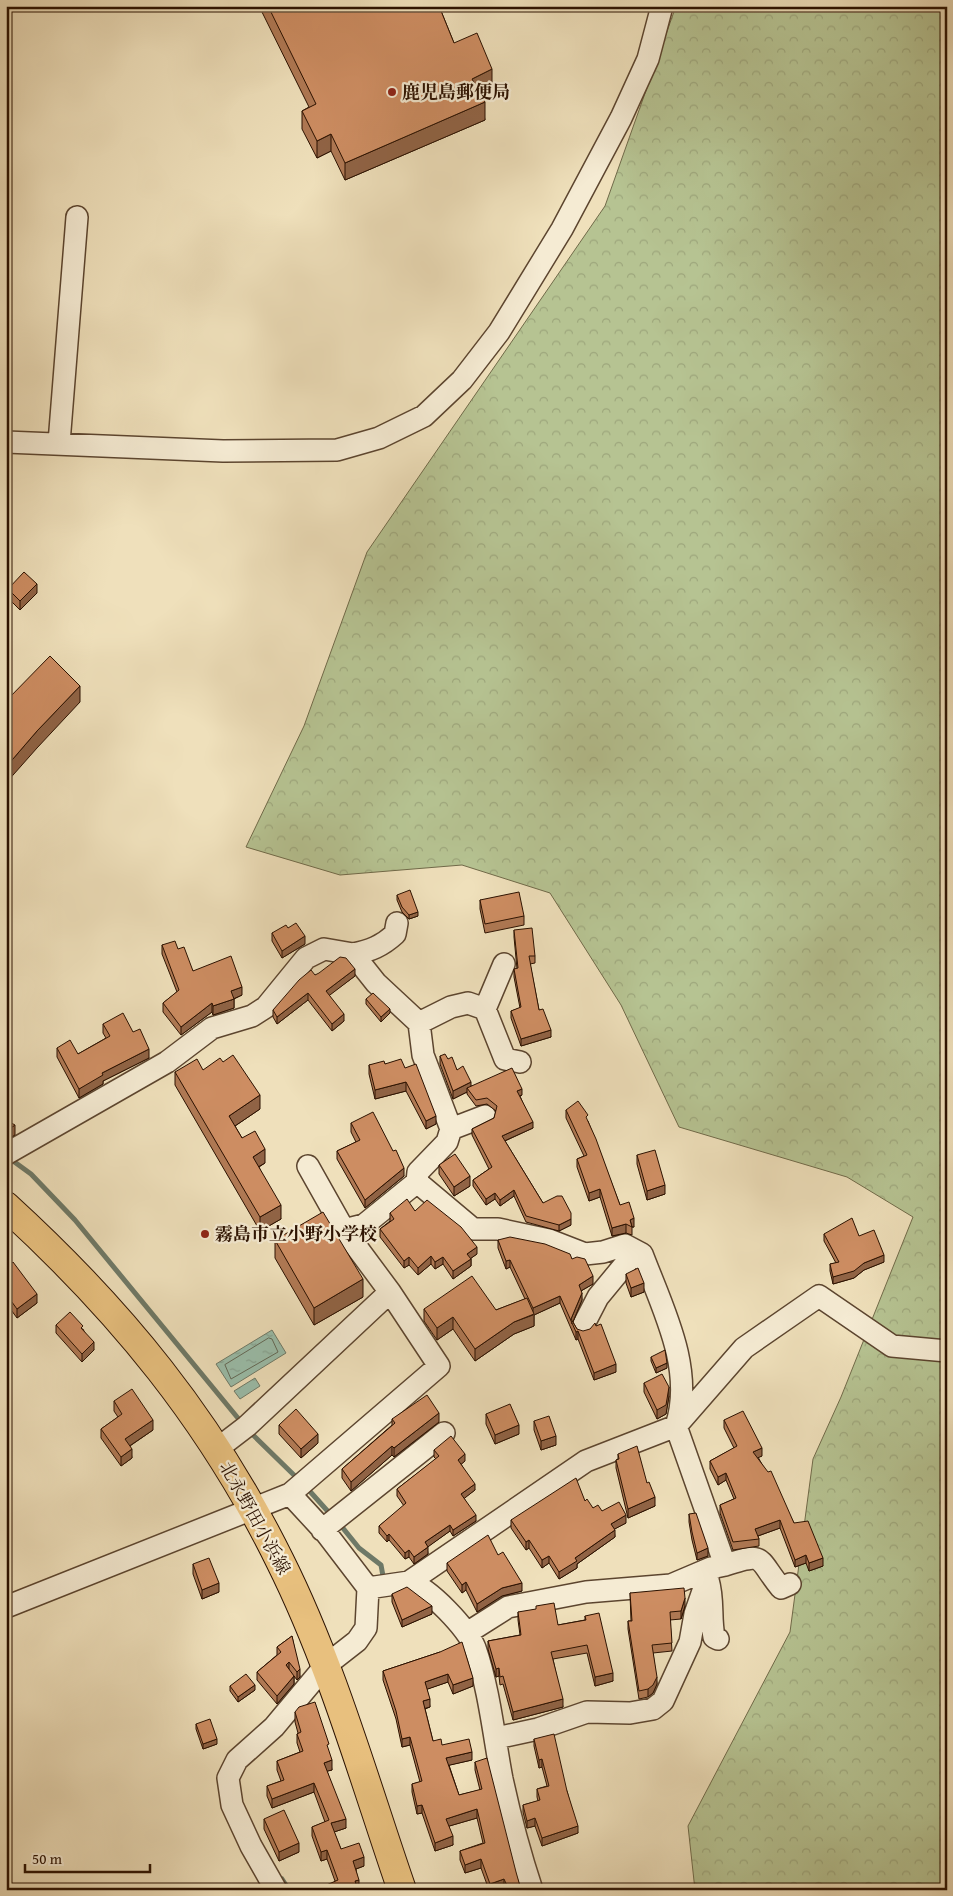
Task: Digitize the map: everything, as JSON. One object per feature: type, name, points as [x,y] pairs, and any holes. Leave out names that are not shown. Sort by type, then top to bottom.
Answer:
[{"type":"main road","name":"北永野田小浜線","points":[[6,1206],[56,1252],[151,1356],[233,1436],[253,1510],[281,1562],[325,1666],[402,1890]]},
{"type":"street","points":[[6,442],[223,451],[286,452],[337,450],[379,438],[424,416],[462,380],[498,332],[562,229],[622,118],[648,59],[662,6]]},
{"type":"street","points":[[59,443],[76,217]]},
{"type":"street","points":[[10,1151],[167,1062],[212,1028],[252,1016],[266,1007],[306,958],[324,949],[353,954],[369,951],[386,943],[395,934],[397,923]]},
{"type":"street","points":[[344,1230],[364,1225],[417,1182],[418,1172],[447,1142],[451,1129],[423,1055],[419,1023],[376,983],[353,954]]},
{"type":"street","points":[[504,964],[485,1009],[505,1059],[520,1062]]},
{"type":"street","points":[[419,1023],[451,1007],[468,1003],[485,1009]]},
{"type":"street","points":[[451,1129],[485,1116]]},
{"type":"street","points":[[6,1607],[253,1510],[298,1486],[439,1366],[390,1292],[344,1230],[308,1166]]},
{"type":"street","points":[[417,1182],[473,1229],[498,1228],[549,1240],[585,1254],[603,1252],[625,1245],[642,1254],[680,1362],[680,1411],[676,1426],[714,1569],[712,1624],[714,1637],[718,1639]]},
{"type":"street","points":[[583,1326],[598,1297],[636,1251]]},
{"type":"street","points":[[233,1436],[390,1292]]},
{"type":"street","points":[[407,1582],[586,1461],[676,1426],[744,1348],[819,1296],[892,1346],[947,1351]]},
{"type":"street","points":[[331,1523],[444,1433]]},
{"type":"street","points":[[276,1890],[251,1846],[232,1806],[228,1778],[237,1760],[274,1727],[325,1666],[357,1642],[366,1628],[374,1587],[331,1523],[298,1486]]},
{"type":"street","points":[[467,1632],[508,1607],[586,1592],[671,1585],[751,1557],[762,1561],[781,1588],[790,1584]]},
{"type":"street","points":[[496,1738],[538,1729],[587,1712],[630,1713],[653,1709],[663,1701],[690,1642],[714,1569]]},
{"type":"street","points":[[374,1587],[407,1582],[419,1585],[467,1632],[475,1648],[496,1738],[502,1780],[532,1890]]},
{"type":"green space","points":[[676,6],[947,6],[947,1890],[695,1890],[688,1826],[790,1632],[813,1459],[841,1397],[913,1217],[847,1177],[679,1127],[621,1005],[550,893],[462,865],[340,875],[246,847],[304,726],[367,552],[605,206]]},
{"type":"water","points":[[272,1330],[286,1353],[231,1387],[216,1364]]},
{"type":"water","points":[[255,1378],[260,1386],[240,1399],[234,1391]]},
{"type":"building","name":"鹿児島郵便局","points":[[268,6],[439,6],[454,43],[477,33],[492,69],[472,79],[485,102],[345,163],[331,134],[317,141],[302,111],[316,104]]},
{"type":"building","points":[[24,572],[37,584],[20,601],[8,589]]},
{"type":"building","points":[[50,656],[80,686],[6,767],[6,701]]},
{"type":"building","points":[[410,890],[418,912],[409,915],[402,907],[397,895]]},
{"type":"building","points":[[519,892],[524,916],[485,924],[480,900]]},
{"type":"building","points":[[296,923],[305,936],[282,951],[272,933],[286,925],[288,928]]},
{"type":"building","points":[[532,928],[535,956],[529,956],[539,1010],[543,1009],[551,1030],[521,1039],[511,1011],[521,1007],[514,969],[518,968],[514,930]]},
{"type":"building","points":[[175,941],[178,949],[184,947],[193,971],[231,956],[242,987],[231,991],[234,999],[213,1006],[212,1003],[181,1027],[163,1003],[179,990],[162,945]]},
{"type":"building","points":[[340,957],[346,958],[355,969],[326,991],[344,1014],[332,1024],[308,993],[277,1017],[273,1010],[299,980],[311,970],[315,975],[319,973]]},
{"type":"building","points":[[373,993],[390,1009],[381,1017],[366,999]]},
{"type":"building","points":[[123,1013],[133,1032],[140,1029],[149,1049],[102,1073],[103,1075],[79,1089],[57,1048],[70,1040],[78,1054],[110,1036],[103,1024]]},
{"type":"building","points":[[445,1054],[448,1059],[452,1057],[457,1070],[463,1066],[471,1082],[453,1091],[440,1056]]},
{"type":"building","points":[[233,1055],[260,1095],[229,1116],[242,1138],[255,1131],[265,1149],[253,1157],[281,1205],[260,1217],[175,1072],[197,1059],[203,1070],[220,1058],[223,1062]]},
{"type":"building","points":[[401,1059],[405,1068],[416,1064],[436,1116],[426,1121],[406,1082],[375,1090],[369,1065],[384,1061],[385,1064]]},
{"type":"building","points":[[512,1068],[522,1089],[517,1091],[533,1122],[502,1136],[543,1203],[557,1196],[562,1196],[571,1213],[571,1219],[559,1225],[526,1216],[514,1190],[500,1200],[495,1193],[486,1199],[473,1180],[492,1167],[472,1129],[494,1118],[497,1106],[487,1098],[476,1100],[467,1088]]},
{"type":"building","points":[[578,1101],[588,1115],[586,1117],[620,1205],[629,1202],[634,1218],[630,1220],[632,1227],[626,1224],[612,1228],[600,1189],[589,1193],[577,1159],[587,1155],[566,1110]]},
{"type":"building","points":[[373,1112],[393,1151],[396,1150],[404,1168],[365,1200],[337,1151],[360,1140],[351,1123]]},
{"type":"building","points":[[6,1120],[15,1125],[6,1131]]},
{"type":"building","points":[[655,1150],[665,1185],[647,1191],[637,1155]]},
{"type":"building","points":[[455,1154],[470,1176],[454,1187],[439,1165]]},
{"type":"building","points":[[407,1199],[415,1211],[427,1200],[461,1227],[477,1247],[467,1254],[471,1259],[453,1271],[443,1257],[435,1262],[431,1256],[418,1268],[409,1257],[404,1261],[380,1229],[394,1219],[390,1213]]},
{"type":"building","points":[[323,1212],[363,1279],[314,1308],[275,1240]]},
{"type":"building","points":[[852,1218],[859,1236],[874,1230],[884,1255],[864,1263],[854,1271],[833,1277],[830,1264],[839,1262],[824,1234]]},
{"type":"building","points":[[510,1237],[545,1244],[570,1254],[572,1259],[577,1257],[585,1259],[593,1276],[579,1285],[582,1293],[571,1319],[577,1329],[583,1331],[590,1329],[595,1323],[596,1326],[601,1324],[616,1364],[594,1373],[578,1331],[576,1332],[560,1296],[533,1308],[510,1260],[506,1261],[498,1240]]},
{"type":"building","points":[[6,1258],[11,1264],[13,1262],[37,1294],[17,1309],[6,1294]]},
{"type":"building","points":[[638,1268],[644,1283],[631,1288],[626,1274]]},
{"type":"building","points":[[472,1276],[496,1310],[527,1298],[534,1314],[514,1322],[475,1349],[453,1317],[437,1328],[424,1309]]},
{"type":"building","points":[[70,1312],[94,1342],[82,1354],[56,1325]]},
{"type":"building","points":[[665,1350],[667,1363],[656,1368],[651,1357]]},
{"type":"building","points":[[662,1374],[669,1387],[666,1405],[657,1410],[644,1383]]},
{"type":"building","points":[[132,1389],[153,1420],[125,1439],[132,1449],[121,1457],[101,1429],[122,1414],[114,1401]]},
{"type":"building","points":[[427,1395],[439,1413],[394,1448],[392,1446],[351,1482],[342,1469],[395,1423],[392,1419]]},
{"type":"building","points":[[510,1404],[519,1425],[495,1435],[486,1414]]},
{"type":"building","points":[[296,1409],[318,1434],[301,1449],[279,1425]]},
{"type":"building","points":[[743,1411],[762,1448],[753,1452],[768,1472],[771,1471],[794,1523],[808,1521],[823,1558],[809,1563],[806,1555],[795,1560],[780,1520],[755,1529],[759,1539],[733,1542],[720,1505],[736,1498],[726,1473],[718,1477],[710,1461],[737,1446],[724,1420]]},
{"type":"building","points":[[549,1416],[556,1436],[541,1441],[534,1421]]},
{"type":"building","points":[[451,1436],[465,1454],[458,1460],[475,1484],[461,1494],[476,1515],[453,1530],[450,1525],[425,1542],[428,1547],[414,1557],[409,1550],[405,1553],[389,1534],[387,1536],[379,1526],[406,1503],[397,1489],[439,1456],[434,1450]]},
{"type":"building","points":[[637,1446],[647,1483],[649,1482],[655,1497],[628,1509],[616,1460],[619,1459],[618,1454]]},
{"type":"building","points":[[576,1478],[585,1501],[587,1499],[593,1508],[598,1505],[602,1511],[619,1502],[626,1515],[611,1524],[615,1530],[575,1558],[577,1561],[559,1572],[549,1556],[542,1560],[529,1540],[526,1542],[511,1520]]},
{"type":"building","points":[[696,1513],[708,1548],[697,1553],[689,1514]]},
{"type":"building","points":[[488,1535],[498,1555],[503,1552],[522,1583],[502,1588],[477,1604],[466,1582],[462,1585],[447,1563]]},
{"type":"building","points":[[209,1558],[219,1583],[202,1590],[193,1564]]},
{"type":"building","points":[[407,1587],[432,1606],[402,1620],[392,1594]]},
{"type":"building","points":[[684,1588],[685,1598],[681,1611],[670,1612],[672,1643],[652,1645],[657,1677],[653,1685],[648,1689],[639,1691],[628,1621],[632,1621],[630,1593]]},
{"type":"building","points":[[554,1603],[558,1625],[586,1620],[585,1616],[599,1613],[613,1673],[595,1677],[587,1645],[551,1652],[563,1699],[513,1712],[503,1676],[500,1677],[499,1668],[496,1669],[488,1641],[521,1635],[518,1612]]},
{"type":"building","points":[[292,1636],[300,1669],[297,1672],[289,1662],[286,1665],[294,1676],[277,1696],[257,1672],[281,1652],[277,1647]]},
{"type":"building","points":[[462,1642],[473,1678],[453,1685],[448,1674],[425,1682],[430,1699],[423,1701],[433,1741],[441,1739],[442,1745],[469,1739],[472,1752],[446,1758],[459,1795],[482,1789],[475,1762],[487,1758],[516,1872],[523,1890],[509,1890],[504,1879],[490,1884],[481,1859],[465,1865],[460,1851],[485,1843],[477,1809],[446,1819],[453,1836],[435,1843],[422,1805],[417,1806],[412,1784],[422,1781],[410,1737],[402,1739],[396,1711],[383,1671],[440,1652]]},
{"type":"building","points":[[246,1674],[255,1685],[238,1697],[230,1686]]},
{"type":"building","points":[[315,1702],[329,1744],[327,1745],[332,1760],[324,1763],[346,1819],[331,1823],[341,1849],[359,1843],[364,1857],[353,1861],[359,1880],[355,1881],[358,1890],[315,1890],[338,1880],[327,1850],[321,1852],[312,1827],[329,1820],[314,1783],[272,1799],[267,1786],[284,1780],[277,1761],[303,1751],[297,1734],[301,1732],[295,1712],[299,1707]]},
{"type":"building","points":[[210,1719],[217,1739],[203,1744],[196,1724]]},
{"type":"building","points":[[554,1734],[567,1791],[578,1826],[542,1838],[535,1818],[527,1821],[523,1805],[540,1800],[537,1789],[549,1786],[542,1759],[539,1760],[534,1739]]},
{"type":"building","points":[[284,1810],[299,1843],[279,1852],[264,1819]]},
{"type":"waterway","points":[[9,1158],[31,1174],[75,1220],[242,1423]]},
{"type":"waterway","points":[[249,1431],[298,1479]]},
{"type":"waterway","points":[[306,1487],[332,1516]]},
{"type":"waterway","points":[[338,1522],[359,1548],[381,1565],[383,1576]]},
{"type":"waterway","points":[[282,1879],[289,1890]]},
{"type":"place","name":"鹿児島郵便局","points":[[392,92]]},
{"type":"place","name":"霧島市立小野小学校","points":[[205,1234]]}]
